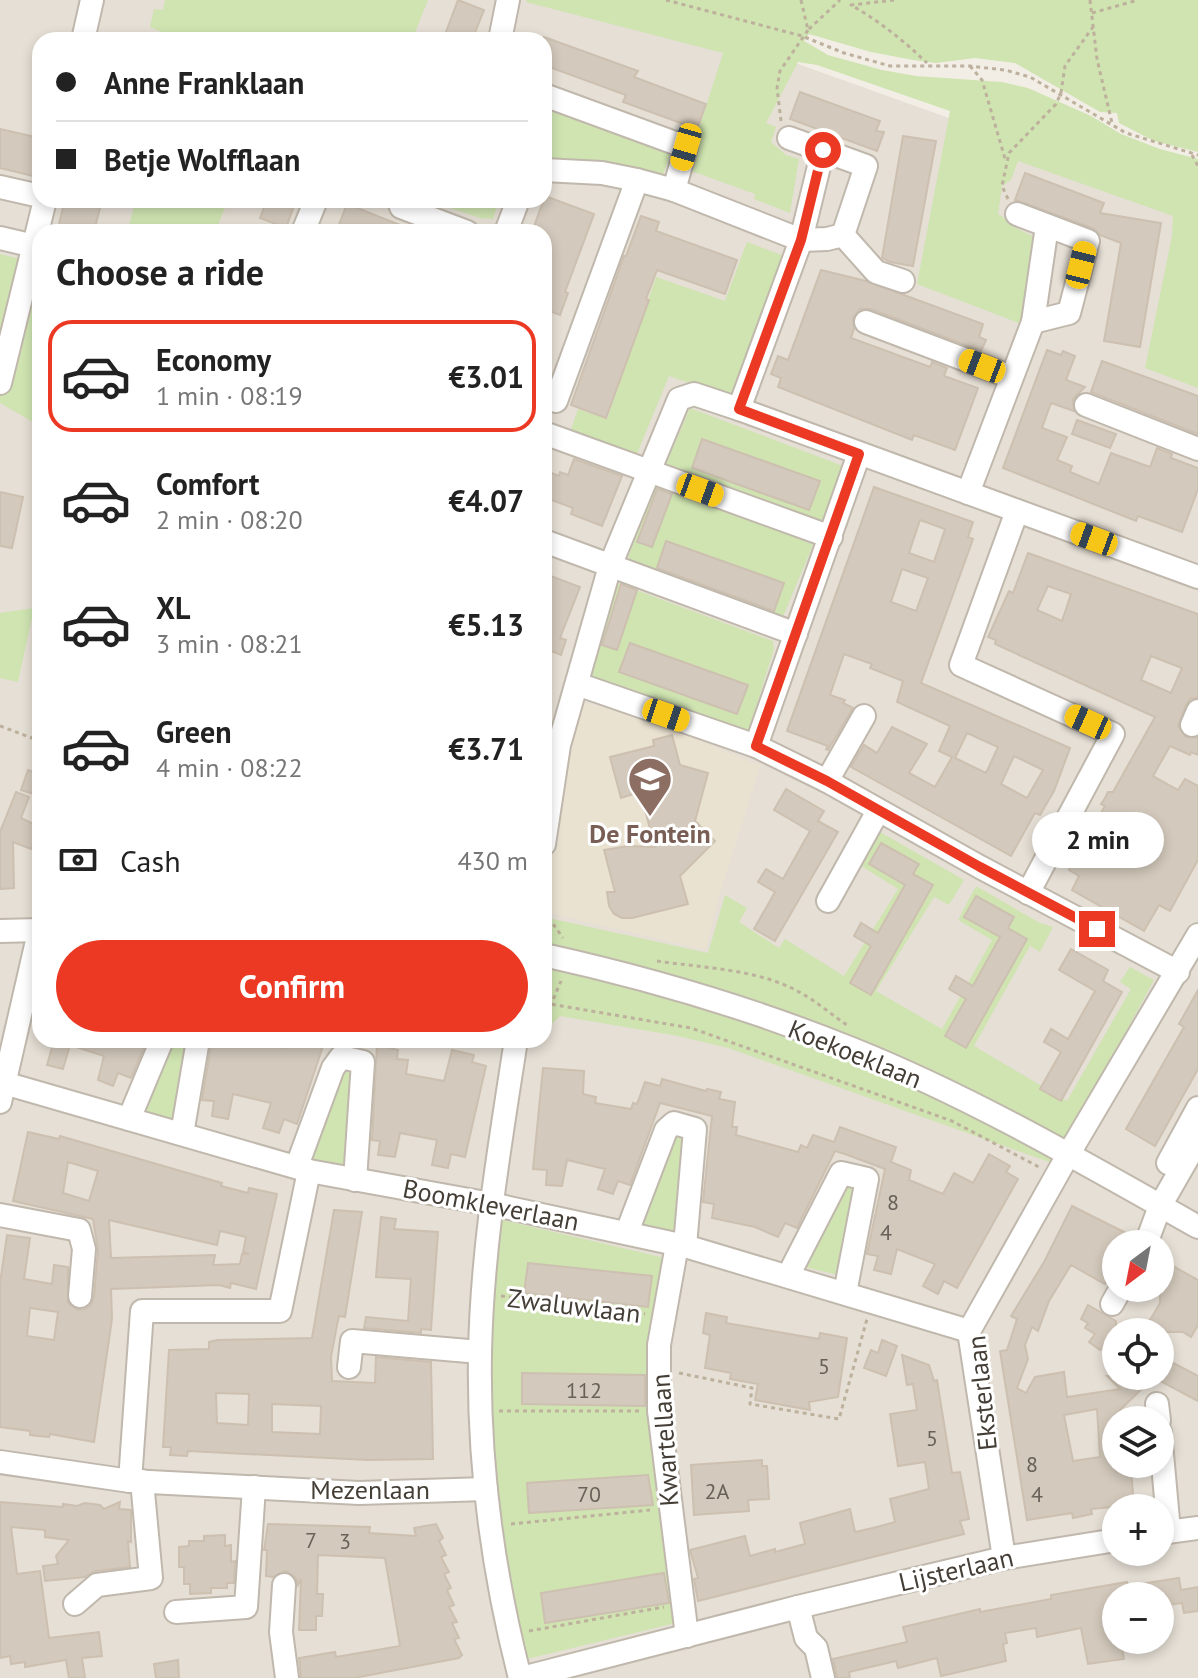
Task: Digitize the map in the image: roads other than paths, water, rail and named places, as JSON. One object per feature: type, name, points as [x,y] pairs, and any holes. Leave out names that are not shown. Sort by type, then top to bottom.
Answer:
[{"type":"street","points":[[85,32],[92,0]]},
{"type":"street","points":[[502,32],[508,0]]},
{"type":"street","points":[[552,98],[686,147],[674,190]]},
{"type":"street","points":[[789,138],[866,166],[843,235]]},
{"type":"street","points":[[739,409],[801,240],[823,150]]},
{"type":"street","points":[[552,170],[591,172],[674,190],[801,240],[843,235]]},
{"type":"street","points":[[556,401],[637,180]]},
{"type":"street","points":[[0,187],[32,194]]},
{"type":"street","points":[[404,208],[446,224]]},
{"type":"street","points":[[1017,214],[1088,241],[1069,313],[1033,322]]},
{"type":"street","points":[[968,493],[1033,322],[1047,226]]},
{"type":"street","points":[[843,235],[876,272],[903,281]]},
{"type":"street","points":[[0,238],[32,246]]},
{"type":"street","points":[[0,383],[32,254]]},
{"type":"street","points":[[866,322],[1011,377]]},
{"type":"street","points":[[552,742],[577,684],[610,566],[648,472],[679,399],[694,394],[1198,576]]},
{"type":"street","points":[[1086,405],[1198,449]]},
{"type":"street","points":[[552,436],[831,537]]},
{"type":"street","points":[[756,746],[859,454]]},
{"type":"street","points":[[1017,511],[961,665],[1113,734],[1028,893]]},
{"type":"street","points":[[552,544],[796,634]]},
{"type":"street","points":[[577,684],[756,746],[827,781],[1178,972]]},
{"type":"street","points":[[827,781],[864,716]]},
{"type":"street","points":[[828,901],[878,811]]},
{"type":"street","points":[[0,931],[32,930]]},
{"type":"street","name":"Eksterlaan","points":[[1004,1558],[969,1331],[1068,1155],[1198,935]]},
{"type":"street","name":"Koekoeklaan","points":[[552,957],[602,968],[726,1005],[853,1049],[965,1101],[1198,1227]]},
{"type":"street","points":[[2,1092],[32,964]]},
{"type":"street","points":[[129,1119],[159,1048]]},
{"type":"street","points":[[182,1134],[197,1048]]},
{"type":"street","name":"Zwaluwlaan","points":[[515,1048],[491,1204],[483,1294],[480,1411],[486,1489],[509,1634],[521,1678]]},
{"type":"street","points":[[75,1604],[97,1585],[151,1578],[136,1481],[142,1311],[280,1311],[303,1168],[333,1068],[341,1057],[363,1062],[355,1180]]},
{"type":"street","name":"Boomkleverlaan","points":[[2,1092],[129,1119],[355,1180],[491,1204],[681,1245],[969,1331]]},
{"type":"street","points":[[1149,1230],[1154,1202],[1198,1108]]},
{"type":"street","points":[[627,1232],[666,1130],[674,1123],[695,1129],[681,1245]]},
{"type":"street","points":[[1154,1202],[1198,1140]]},
{"type":"street","points":[[788,1276],[841,1173],[867,1179],[845,1293]]},
{"type":"street","points":[[0,1215],[79,1230],[84,1249],[80,1296]]},
{"type":"street","name":"Kwartellaan","points":[[681,1245],[659,1345],[659,1411],[687,1636]]},
{"type":"street","points":[[349,1367],[352,1341],[480,1352]]},
{"type":"street","name":"Mezenlaan","points":[[0,1462],[136,1481],[359,1493],[486,1489]]},
{"type":"street","points":[[176,1612],[246,1607],[254,1487]]},
{"type":"street","points":[[1174,1531],[1198,1528]]},
{"type":"street","name":"Lijsterlaan","points":[[521,1678],[1004,1558],[1102,1542]]},
{"type":"street","points":[[284,1585],[281,1632],[287,1678]]},
{"type":"street","points":[[798,1607],[806,1638],[816,1648],[823,1678]]},
{"type":"place","name":"De Fontein","points":[[650,818]]}]
